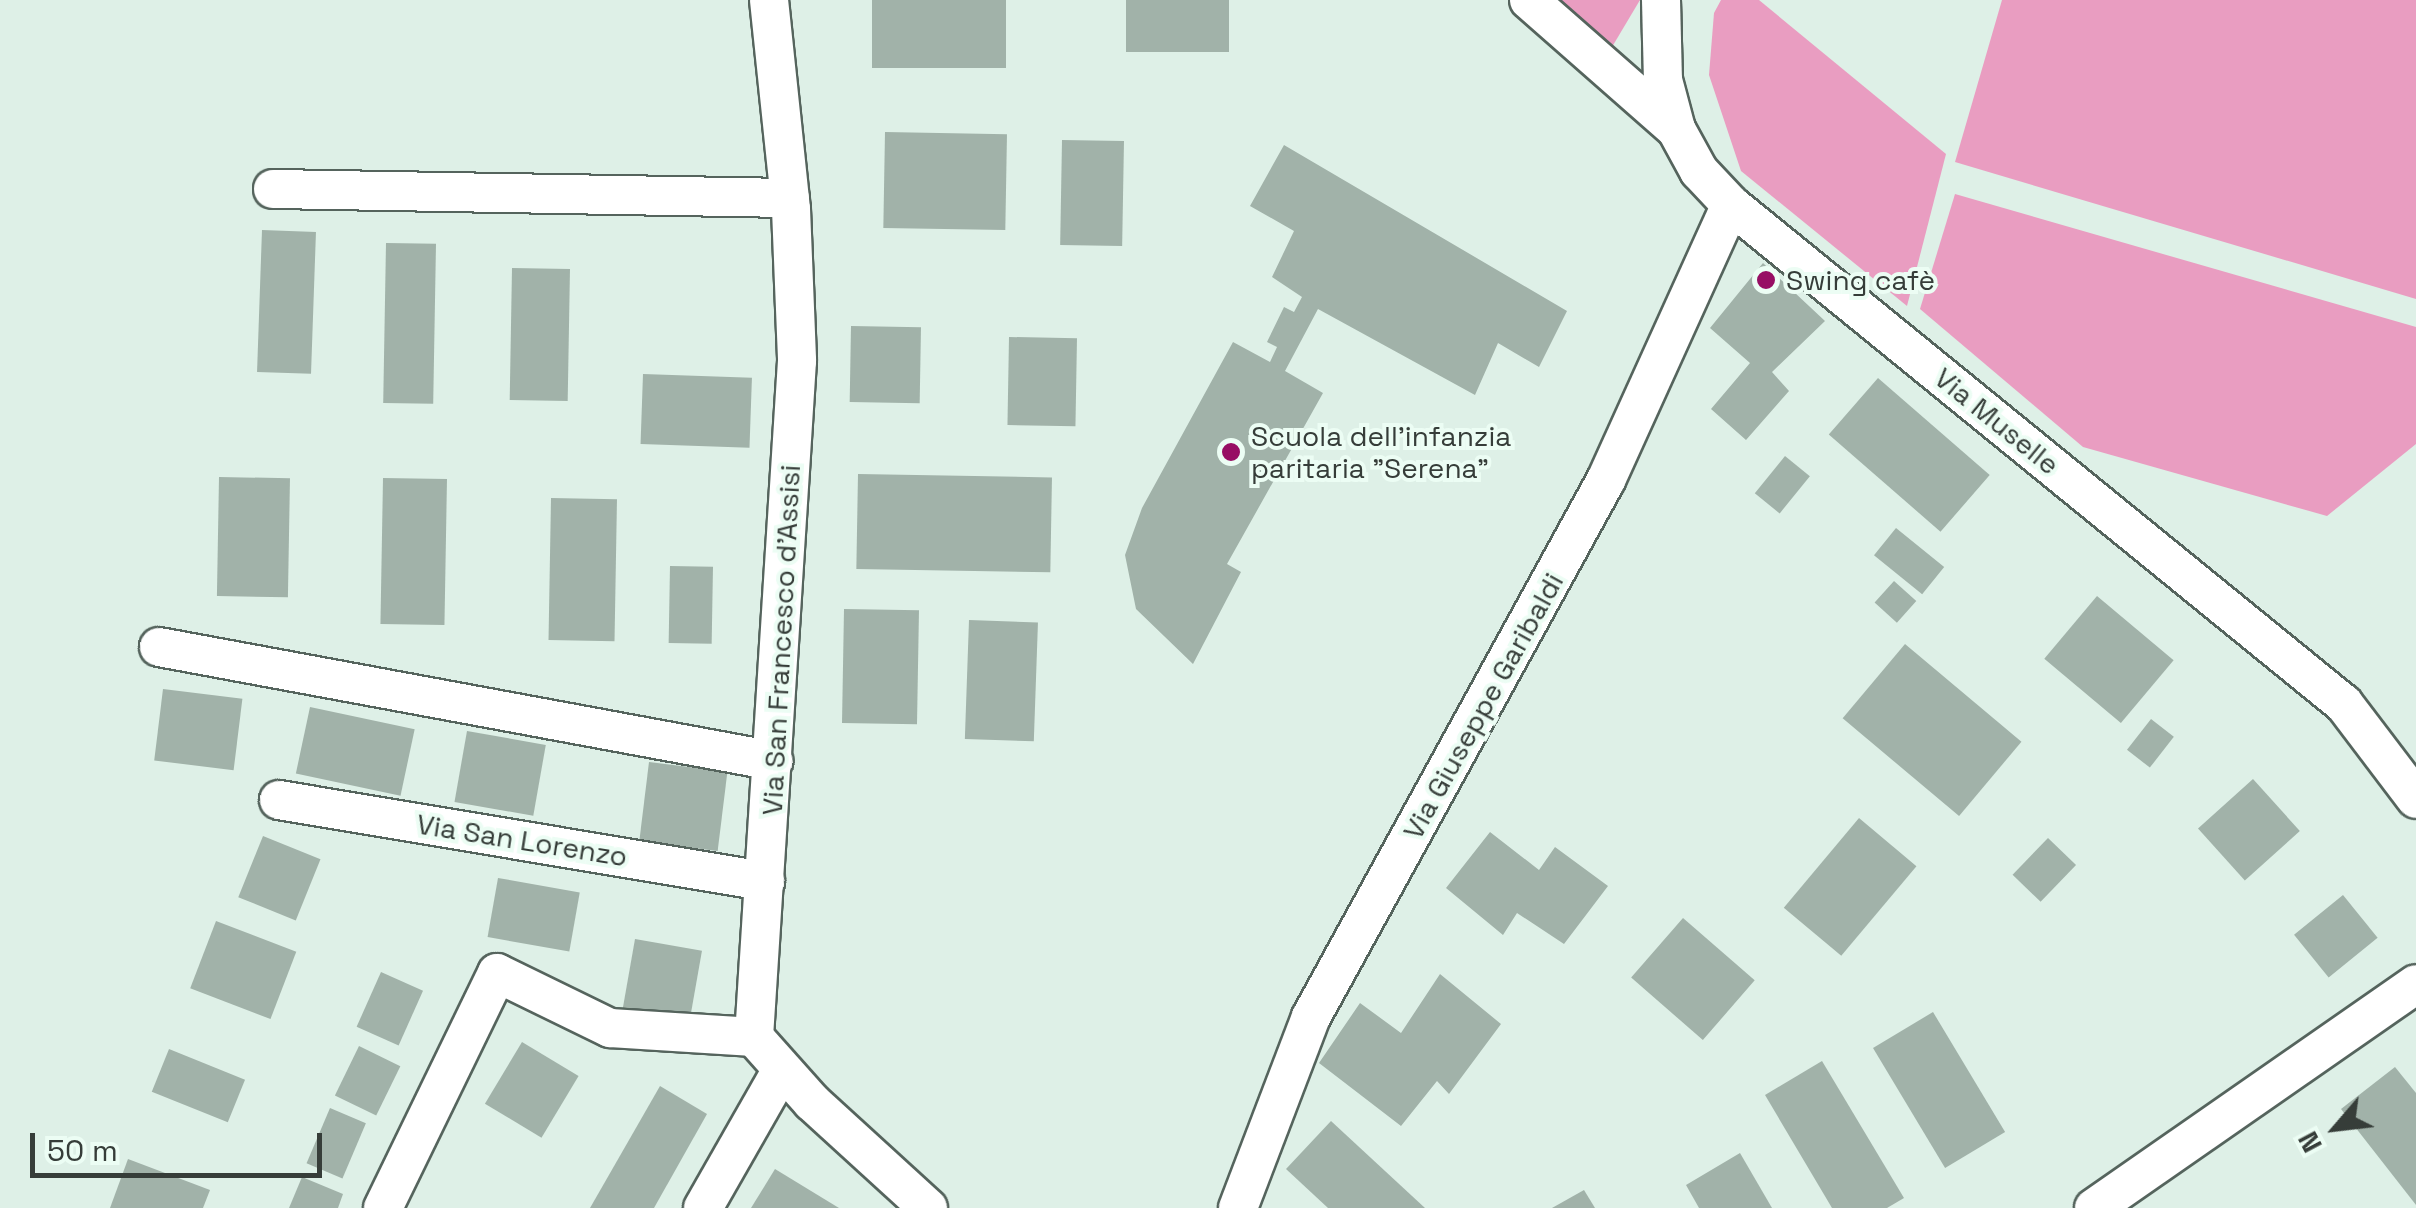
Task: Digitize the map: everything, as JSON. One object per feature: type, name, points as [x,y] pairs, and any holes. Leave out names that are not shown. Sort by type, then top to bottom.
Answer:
[{"type":"street","name":"Via San Francesco d'Assisi","points":[[754,1038],[798,362],[790,198],[769,0]]},
{"type":"street","points":[[1529,0],[1676,129]]},
{"type":"street","name":"Via Muselle","points":[[1662,0],[1663,80],[1676,129],[1699,171],[1731,205],[2344,704],[2416,799]]},
{"type":"street","points":[[272,189],[790,198]]},
{"type":"street","name":"Via Giuseppe Garibaldi","points":[[1238,1208],[1311,1017],[1606,480],[1731,205]]},
{"type":"street","points":[[159,647],[774,761]]},
{"type":"street","name":"Via San Lorenzo","points":[[278,800],[766,881]]},
{"type":"street","points":[[383,1208],[497,973],[610,1028],[754,1038],[781,1071],[928,1208]]},
{"type":"street","points":[[2094,1208],[2416,984]]},
{"type":"street","points":[[703,1208],[781,1071]]},
{"type":"shaded area","points":[[1550,0],[1640,0],[1609,52]]},
{"type":"shaded area","points":[[1721,0],[1759,0],[1946,154],[1907,306],[1741,171],[1709,75],[1714,13]]},
{"type":"shaded area","points":[[2002,0],[2416,0],[2416,299],[1955,162]]},
{"type":"shaded area","points":[[1955,194],[2416,327],[2416,444],[2327,516],[2083,447],[1920,309]]},
{"type":"building","points":[[872,0],[1006,0],[1006,68],[872,68]]},
{"type":"building","points":[[1126,0],[1229,0],[1229,52],[1126,52]]},
{"type":"building","points":[[885,132],[1007,134],[1005,230],[883,228]]},
{"type":"building","points":[[1062,140],[1124,141],[1122,246],[1060,245]]},
{"type":"building","name":"Scuola dell'infanzia paritaria \"Serena\"","points":[[1284,145],[1567,311],[1539,367],[1498,343],[1475,395],[1318,309],[1285,371],[1323,393],[1227,564],[1241,572],[1193,664],[1136,609],[1125,555],[1142,508],[1233,342],[1270,362],[1277,347],[1267,342],[1284,307],[1294,312],[1302,297],[1272,277],[1294,231],[1250,206]]},
{"type":"building","points":[[262,230],[316,232],[311,374],[257,372]]},
{"type":"building","points":[[386,243],[436,244],[433,404],[383,403]]},
{"type":"building","points":[[1763,263],[1825,321],[1772,372],[1789,391],[1746,440],[1711,409],[1750,363],[1710,328]]},
{"type":"building","points":[[512,268],[570,269],[568,401],[510,400]]},
{"type":"building","points":[[851,326],[921,327],[920,403],[850,402]]},
{"type":"building","points":[[1009,337],[1077,338],[1075,426],[1007,425]]},
{"type":"building","points":[[643,374],[752,378],[749,448],[641,444]]},
{"type":"building","points":[[1878,378],[1990,475],[1940,532],[1829,435]]},
{"type":"building","points":[[1785,456],[1810,476],[1780,513],[1755,493]]},
{"type":"building","points":[[858,474],[1052,477],[1050,572],[856,569]]},
{"type":"building","points":[[219,477],[290,478],[288,597],[217,596]]},
{"type":"building","points":[[383,478],[447,479],[444,625],[380,624]]},
{"type":"building","points":[[551,498],[617,499],[615,641],[549,640]]},
{"type":"building","points":[[1896,528],[1944,567],[1922,594],[1874,555]]},
{"type":"building","points":[[670,566],[713,567],[712,644],[669,643]]},
{"type":"building","points":[[1894,581],[1916,601],[1897,623],[1875,603]]},
{"type":"building","points":[[2097,596],[2174,660],[2121,723],[2044,659]]},
{"type":"building","points":[[844,609],[919,610],[917,724],[842,723]]},
{"type":"building","points":[[969,620],[1038,622],[1034,741],[965,739]]},
{"type":"building","points":[[1905,644],[2021,742],[1959,816],[1843,718]]},
{"type":"building","points":[[163,689],[242,699],[234,770],[154,760]]},
{"type":"building","points":[[310,707],[415,729],[401,796],[296,774]]},
{"type":"building","points":[[2151,719],[2174,737],[2150,768],[2127,750]]},
{"type":"building","points":[[467,731],[546,745],[533,816],[454,802]]},
{"type":"building","points":[[649,762],[727,772],[718,851],[639,841]]},
{"type":"building","points":[[2253,779],[2300,831],[2245,881],[2198,829]]},
{"type":"building","points":[[1859,818],[1916,866],[1841,956],[1784,908]]},
{"type":"building","points":[[1490,832],[1539,870],[1555,847],[1608,886],[1564,944],[1517,913],[1503,935],[1446,888]]},
{"type":"building","points":[[263,836],[320,859],[296,920],[238,897]]},
{"type":"building","points":[[2048,838],[2076,865],[2041,902],[2013,875]]},
{"type":"building","points":[[498,878],[580,892],[569,952],[488,937]]},
{"type":"building","points":[[2343,895],[2378,938],[2329,977],[2294,935]]},
{"type":"building","points":[[1683,918],[1755,980],[1703,1040],[1631,978]]},
{"type":"building","points":[[216,921],[296,952],[270,1019],[190,988]]},
{"type":"building","points":[[635,939],[702,951],[689,1022],[622,1010]]},
{"type":"building","points":[[381,972],[423,991],[399,1046],[357,1027]]},
{"type":"building","points":[[1440,974],[1501,1024],[1449,1094],[1437,1081],[1401,1126],[1319,1063],[1360,1003],[1401,1033]]},
{"type":"building","points":[[1933,1012],[2005,1132],[1945,1168],[1873,1048]]},
{"type":"building","points":[[522,1042],[579,1076],[541,1138],[485,1104]]},
{"type":"building","points":[[359,1046],[400,1066],[376,1116],[335,1095]]},
{"type":"building","points":[[169,1049],[245,1080],[228,1122],[152,1092]]},
{"type":"building","points":[[1822,1061],[1904,1198],[1887,1208],[1832,1208],[1765,1095]]},
{"type":"building","points":[[2395,1067],[2416,1093],[2416,1205],[2341,1109]]},
{"type":"building","points":[[660,1086],[707,1114],[654,1208],[590,1208]]},
{"type":"building","points":[[330,1108],[366,1123],[342,1178],[307,1163]]},
{"type":"building","points":[[1331,1121],[1425,1208],[1328,1208],[1286,1169]]},
{"type":"building","points":[[1740,1153],[1772,1208],[1699,1208],[1686,1185]]},
{"type":"building","points":[[128,1159],[210,1190],[203,1208],[110,1208]]},
{"type":"building","points":[[775,1169],[839,1208],[751,1208]]},
{"type":"building","points":[[302,1177],[343,1194],[338,1208],[289,1208]]},
{"type":"building","points":[[1584,1190],[1595,1208],[1552,1208]]},
{"type":"place","name":"Swing cafè","points":[[1766,280]]},
{"type":"place","name":"Scuola dell'infanzia paritaria \"Serena\"","points":[[1231,452]]}]
